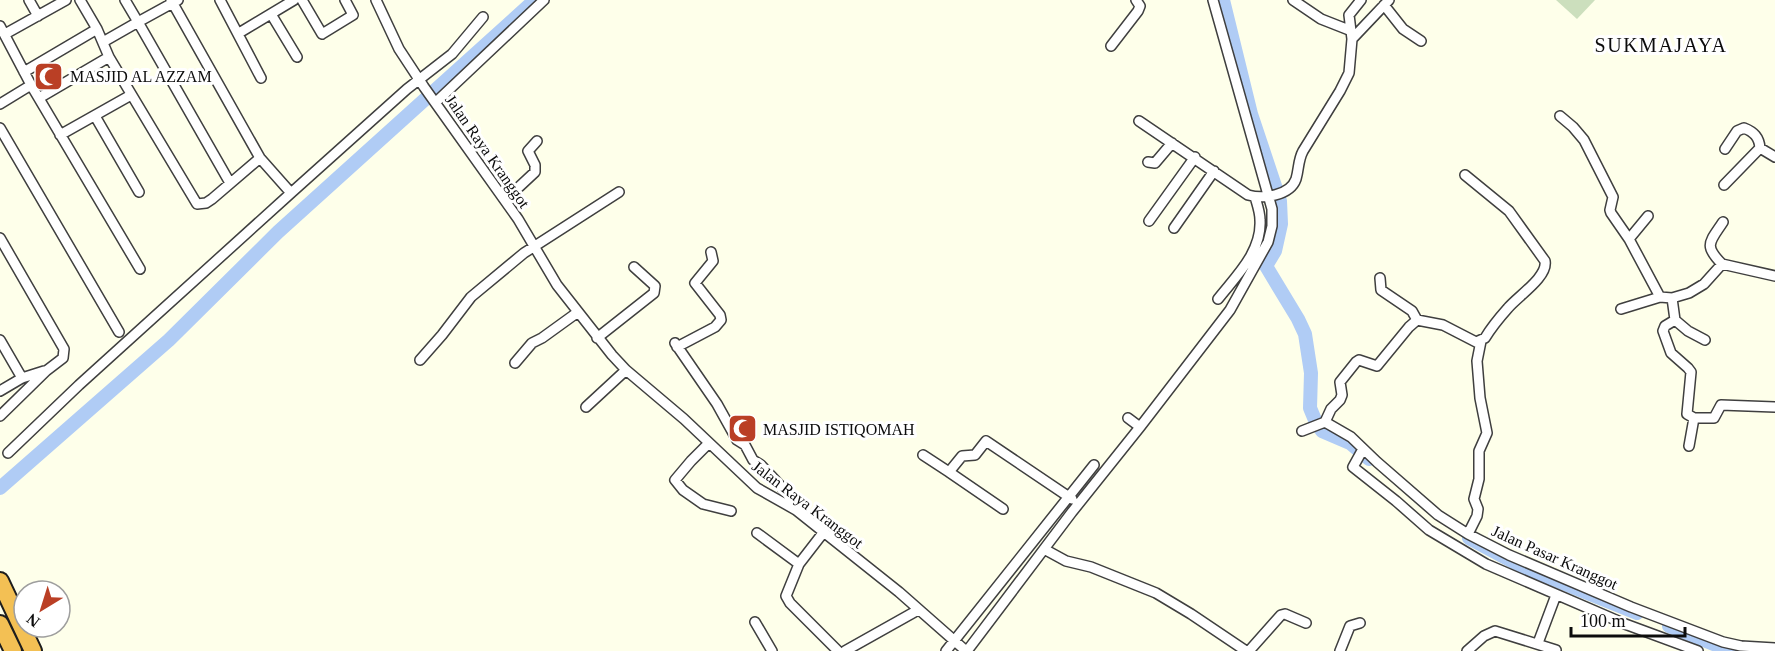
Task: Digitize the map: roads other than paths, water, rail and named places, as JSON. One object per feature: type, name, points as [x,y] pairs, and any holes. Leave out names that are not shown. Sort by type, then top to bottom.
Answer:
[{"type":"highway","points":[[0,581],[33,651]]},
{"type":"highway","points":[[0,624],[14,651]]},
{"type":"street","points":[[29,0],[38,16]]},
{"type":"street","points":[[66,0],[38,16],[2,30],[31,85],[140,269]]},
{"type":"street","points":[[80,0],[131,94],[197,204],[206,203],[260,158]]},
{"type":"street","points":[[125,0],[230,183]]},
{"type":"street","points":[[220,0],[261,78]]},
{"type":"street","points":[[238,33],[294,0]]},
{"type":"street","points":[[302,0],[322,34],[353,15],[345,0]]},
{"type":"street","name":"Jalan Raya Kranggot","points":[[376,0],[399,49],[423,86],[505,200],[557,285],[597,338],[626,370],[757,488],[796,510],[899,592],[961,647]]},
{"type":"street","points":[[435,101],[544,0]]},
{"type":"street","points":[[1111,46],[1138,11],[1140,6],[1136,0]]},
{"type":"street","points":[[961,647],[1134,423],[1241,293],[1270,235],[1272,209],[1212,0]]},
{"type":"street","points":[[1293,0],[1321,19],[1350,34]]},
{"type":"street","points":[[1139,121],[1248,195],[1267,195],[1290,188],[1295,182],[1299,158],[1345,82],[1351,66],[1348,15],[1361,0]]},
{"type":"street","points":[[103,42],[174,1],[260,158],[291,193]]},
{"type":"street","points":[[1350,34],[1387,3],[1403,29],[1421,41]]},
{"type":"street","points":[[271,14],[297,57]]},
{"type":"street","points":[[8,453],[86,378],[291,193],[423,86],[483,17]]},
{"type":"street","points":[[24,72],[97,29]]},
{"type":"street","points":[[39,98],[110,57]]},
{"type":"street","points":[[0,104],[31,85]]},
{"type":"street","points":[[60,135],[131,94]]},
{"type":"street","points":[[95,116],[139,192]]},
{"type":"street","points":[[1560,116],[1574,127],[1584,140],[1613,197],[1611,213],[1629,239],[1660,297]]},
{"type":"street","points":[[0,128],[119,332]]},
{"type":"street","points":[[1725,149],[1737,131],[1744,128],[1756,135],[1760,147],[1775,157]]},
{"type":"street","points":[[505,200],[535,172],[535,165],[528,151],[537,141]]},
{"type":"street","points":[[1148,162],[1155,163],[1172,143]]},
{"type":"street","points":[[1724,185],[1760,147]]},
{"type":"street","points":[[1149,221],[1195,157]]},
{"type":"street","points":[[1174,228],[1214,171]]},
{"type":"street","points":[[1417,320],[1443,325],[1476,342],[1481,341],[1485,339],[1509,307],[1538,279],[1546,266],[1545,261],[1509,211],[1465,175]]},
{"type":"street","points":[[420,360],[471,297],[524,253],[620,192]]},
{"type":"street","points":[[1218,299],[1247,263],[1255,248],[1267,195]]},
{"type":"street","points":[[1629,239],[1648,216]]},
{"type":"street","points":[[1723,222],[1710,242],[1712,253],[1722,264],[1775,276]]},
{"type":"street","points":[[0,238],[64,349],[63,358],[46,371],[0,416]]},
{"type":"street","points":[[711,252],[713,261],[695,283],[720,315],[721,320],[716,327],[676,345],[717,404],[737,440],[746,445],[753,460],[778,483],[793,501],[796,510]]},
{"type":"street","points":[[1621,309],[1660,297],[1672,298],[1689,293],[1704,284],[1722,264]]},
{"type":"street","points":[[597,338],[654,293],[655,286],[634,267]]},
{"type":"street","points":[[1380,278],[1381,290],[1412,311],[1417,320]]},
{"type":"street","points":[[1672,298],[1676,320],[1688,331],[1705,340]]},
{"type":"street","points":[[516,363],[532,343],[578,312]]},
{"type":"street","points":[[1305,430],[1323,423],[1331,409],[1340,400],[1341,382],[1356,362],[1359,360],[1377,366],[1417,320]]},
{"type":"street","points":[[1676,320],[1665,326],[1664,337],[1675,358],[1690,370],[1686,413],[1694,418],[1715,417],[1720,405],[1775,407]]},
{"type":"street","points":[[0,340],[22,378]]},
{"type":"street","points":[[1468,534],[1477,516],[1478,509],[1474,499],[1479,479],[1479,451],[1487,433],[1480,398],[1477,361],[1481,341]]},
{"type":"street","points":[[586,406],[626,370]]},
{"type":"street","points":[[0,391],[22,378],[46,371]]},
{"type":"street","points":[[1689,446],[1694,418]]},
{"type":"street","points":[[1323,423],[1351,438],[1362,450]]},
{"type":"street","points":[[949,472],[962,456],[975,455],[984,441],[989,441],[1074,500]]},
{"type":"street","points":[[709,443],[675,480],[683,490],[707,506],[731,511]]},
{"type":"street","name":"Jalan Pasar Kranggot","points":[[1698,651],[1625,624],[1486,564],[1428,530],[1354,465],[1362,450],[1438,515],[1468,534],[1509,555],[1631,607],[1723,642],[1741,646],[1775,648]]},
{"type":"street","points":[[922,455],[1003,509]]},
{"type":"street","points":[[946,651],[961,647],[1044,549],[1094,465]]},
{"type":"street","points":[[757,533],[799,564]]},
{"type":"street","points":[[823,533],[799,564],[786,593],[787,599],[838,651]]},
{"type":"street","points":[[1044,549],[1066,561],[1091,567],[1156,593],[1248,651],[1279,616],[1285,614],[1306,623]]},
{"type":"street","points":[[1538,643],[1556,595]]},
{"type":"street","points":[[845,651],[918,610]]},
{"type":"street","points":[[755,622],[772,651]]},
{"type":"street","points":[[1340,651],[1350,626],[1360,623]]},
{"type":"street","points":[[1467,651],[1484,636],[1495,631],[1556,650]]},
{"type":"waterway","points":[[0,488],[169,340],[278,232],[535,0]]},
{"type":"waterway","points":[[1223,0],[1251,114],[1280,201],[1281,224],[1275,251],[1266,266],[1305,334],[1311,373],[1310,408],[1322,431],[1350,443],[1369,459]]},
{"type":"waterway","points":[[1469,538],[1523,567],[1637,613]]},
{"type":"waterway","points":[[1669,626],[1731,651]]},
{"type":"place","name":"MASJID AL AZZAM","points":[[49,76]]},
{"type":"place","name":"MASJID ISTIQOMAH","points":[[742,429]]},
{"type":"district","name":"SUKMAJAYA","points":[[1661,45]]}]
